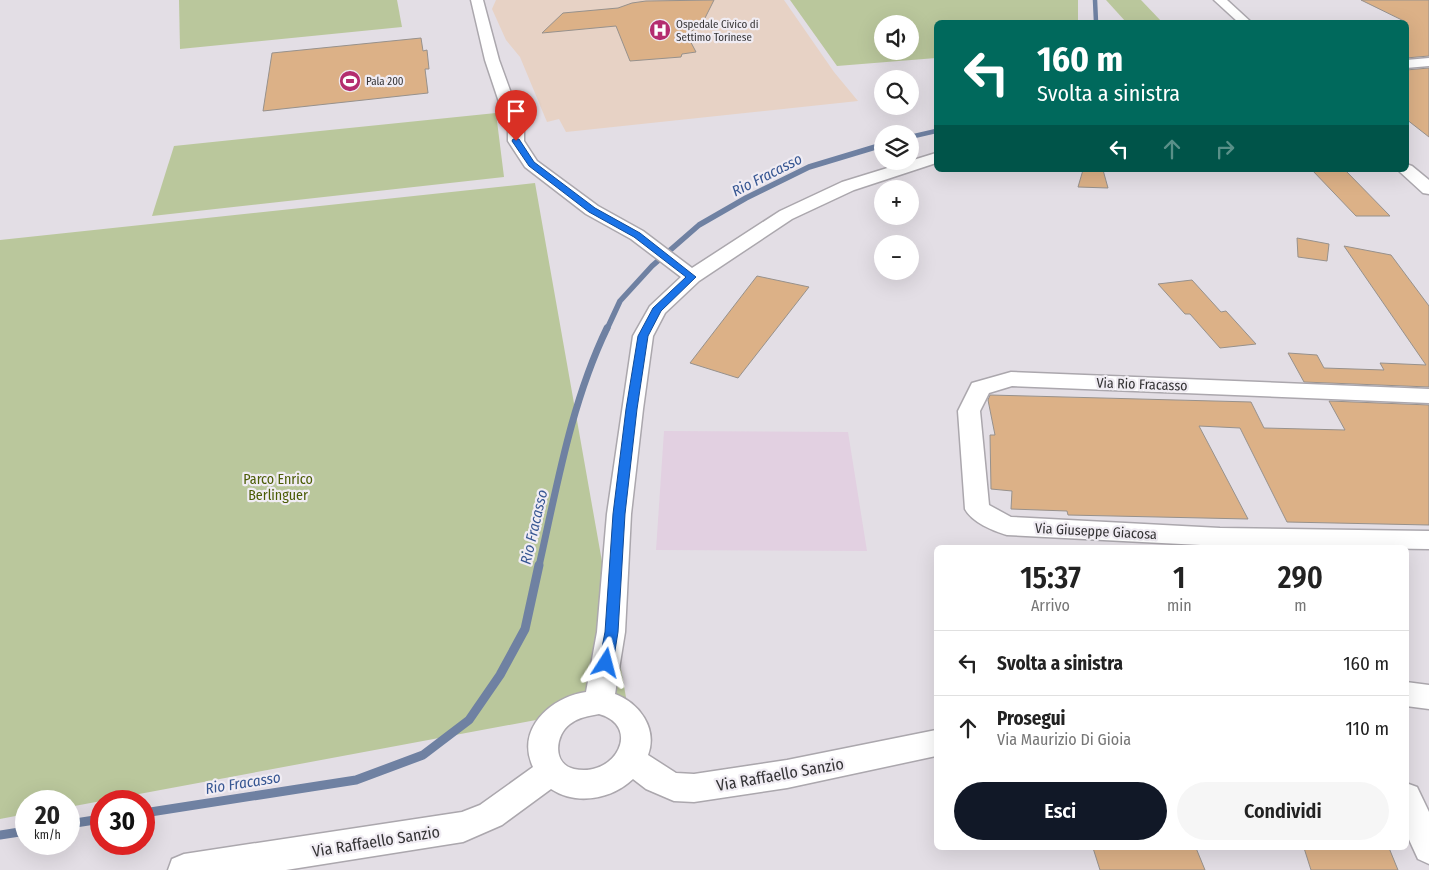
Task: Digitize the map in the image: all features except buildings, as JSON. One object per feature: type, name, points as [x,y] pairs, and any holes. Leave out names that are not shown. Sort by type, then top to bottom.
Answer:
[{"type":"street","points":[[478,0],[492,60],[516,129],[516,141],[532,164],[592,210],[637,235],[692,277]]},
{"type":"street","points":[[1220,0],[1243,20]]},
{"type":"street","points":[[1409,64],[1429,62]]},
{"type":"street","points":[[599,702],[611,632],[619,514],[632,409],[643,336],[657,310],[692,277],[786,215],[848,186],[934,159]]},
{"type":"street","points":[[1409,171],[1429,189]]},
{"type":"street","name":"Via Rio Fracasso","points":[[976,509],[969,411],[980,388],[1011,379],[1429,396]]},
{"type":"street","name":"Via Giuseppe Giacosa","points":[[976,509],[1007,526],[1053,530],[1220,537],[1429,540]]},
{"type":"street","points":[[1409,694],[1429,697]]},
{"type":"street","points":[[584,702],[599,702],[624,712],[632,722],[636,734],[636,747],[631,760],[621,772],[608,780],[593,785],[577,785],[563,780],[552,772],[545,761],[542,748],[544,736],[550,724],[559,714],[584,702]]},
{"type":"street","name":"Via Raffaello Sanzio","points":[[631,760],[657,779],[674,787],[694,788],[787,774],[934,744]]},
{"type":"street","name":"Via Raffaello Sanzio","points":[[184,870],[463,827],[491,815],[552,772]]},
{"type":"street","points":[[1409,804],[1429,848]]},
{"type":"shaded area","points":[[496,0],[784,0],[834,72],[858,101],[566,132],[559,119],[547,122],[520,57],[506,40],[492,9]]},
{"type":"shaded area","points":[[664,431],[848,432],[867,551],[656,550]]},
{"type":"green space","points":[[179,0],[397,0],[402,27],[180,49]]},
{"type":"green space","points":[[790,0],[1078,0],[1078,20],[934,20],[934,58],[919,59],[919,15],[874,15],[874,60],[911,60],[837,66]]},
{"type":"green space","points":[[1106,0],[1141,0],[1160,20],[1124,20]]},
{"type":"green space","points":[[496,113],[504,177],[152,216],[174,146]]},
{"type":"green space","name":"Parco Enrico Berlinguer","points":[[535,183],[627,703],[155,791],[90,790],[90,803],[80,805],[80,790],[15,790],[15,816],[0,819],[0,240]]},
{"type":"waterway","name":"Rio Fracasso","points":[[1095,0],[1096,20]]},
{"type":"waterway","name":"Rio Fracasso","points":[[919,135],[934,131]]},
{"type":"waterway","name":"Rio Fracasso","points":[[607,329],[620,301],[652,266],[699,225],[746,198],[809,167],[874,147]]},
{"type":"waterway","name":"Rio Fracasso","points":[[539,566],[574,415],[594,356],[607,328]]},
{"type":"waterway","name":"Rio Fracasso","points":[[155,811],[356,780],[423,755],[469,720],[500,675],[525,629],[539,565]]},
{"type":"waterway","name":"Rio Fracasso","points":[[80,822],[90,821]]},
{"type":"waterway","name":"Rio Fracasso","points":[[0,835],[15,833]]},
{"type":"place","name":"Ospedale Civico di Settimo Torinese","points":[[660,30]]},
{"type":"place","name":"Pala 200","points":[[350,81]]},
{"type":"route","points":[[516,141],[532,164],[592,210],[637,235],[692,277],[657,310],[643,336],[619,514],[611,632],[606,663]]}]
